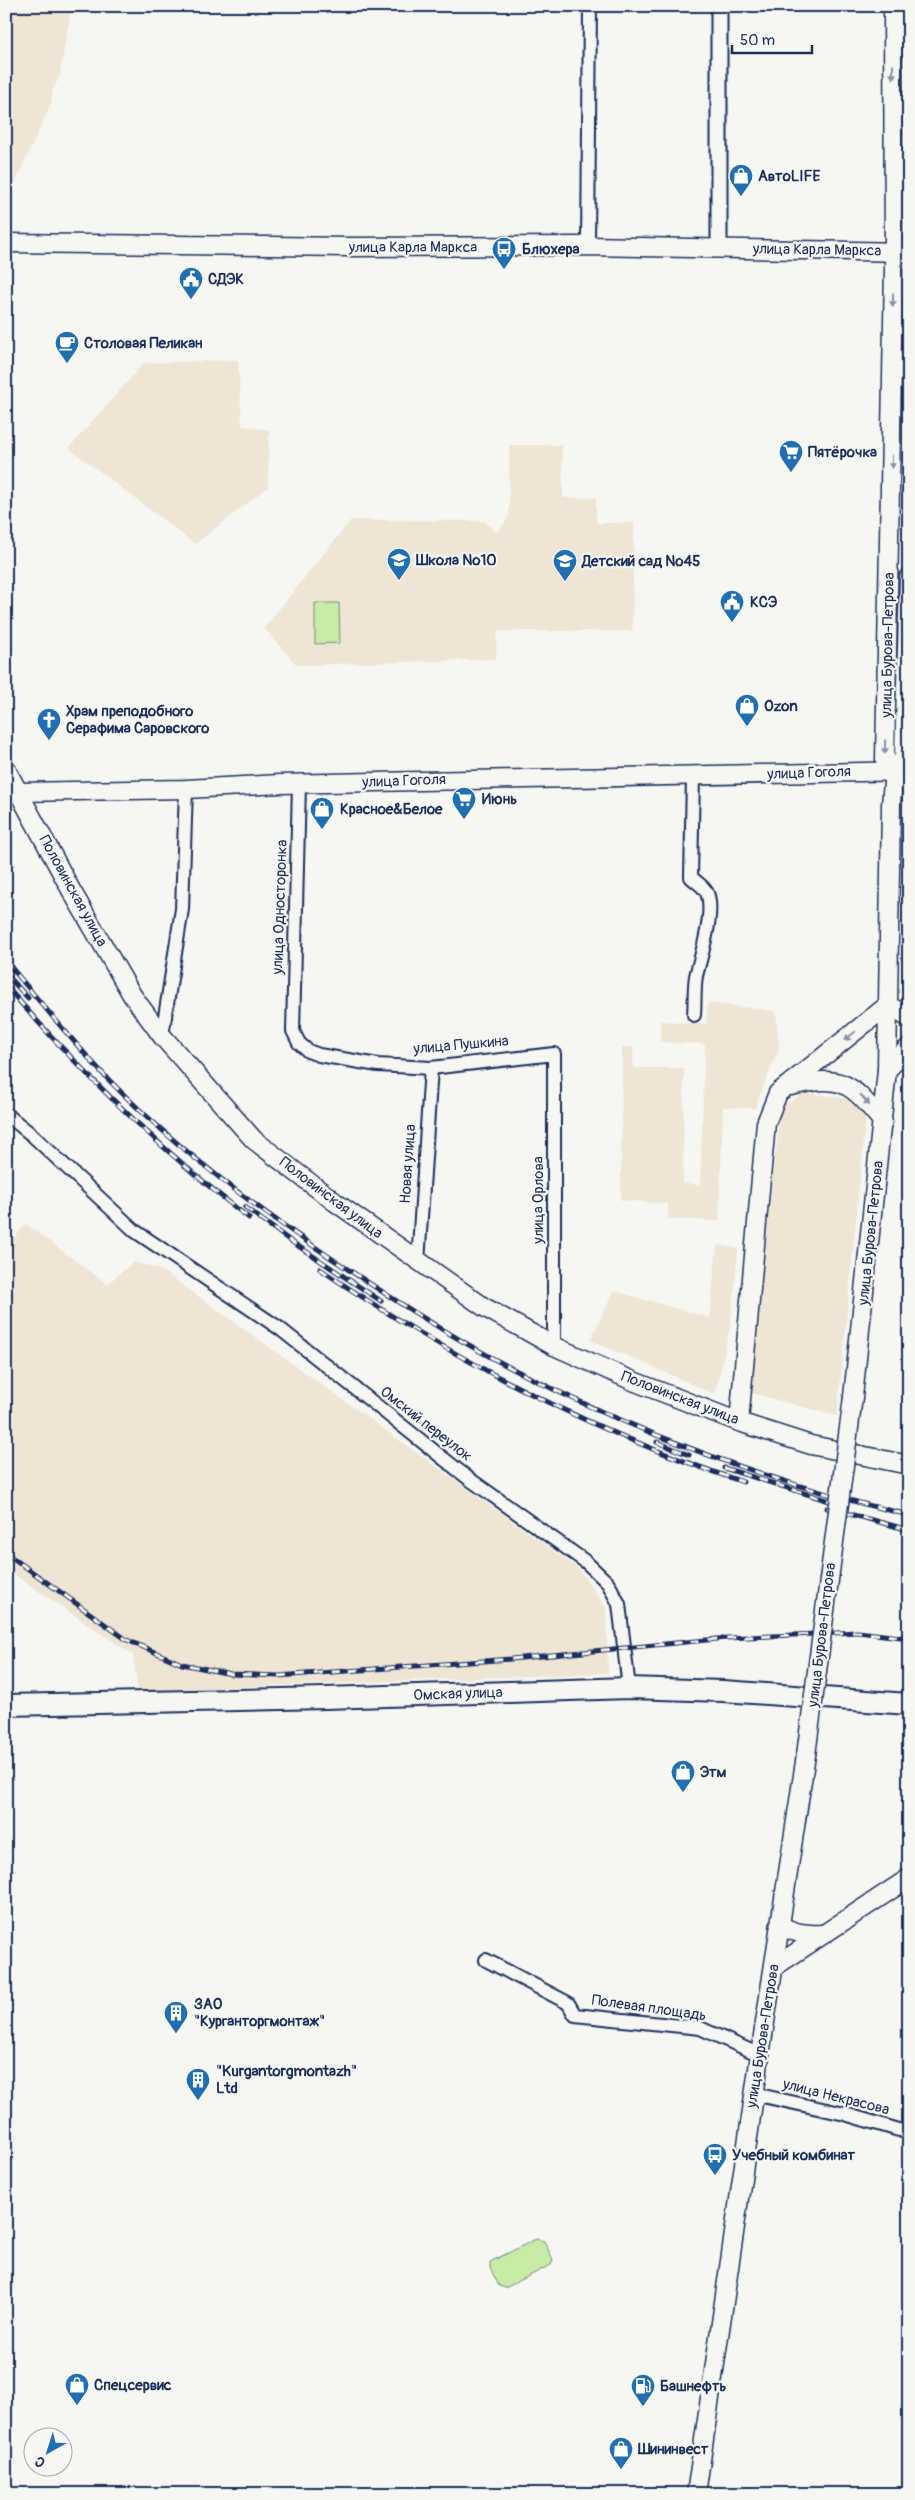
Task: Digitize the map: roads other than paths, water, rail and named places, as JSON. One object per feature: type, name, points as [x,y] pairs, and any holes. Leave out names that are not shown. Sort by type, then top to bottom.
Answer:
[{"type":"main road","name":"улица Бурова-Петрова","points":[[893,6],[901,252],[885,760],[901,771]]},
{"type":"main road","name":"улица Карла Маркса","points":[[6,243],[348,247],[588,246],[901,252]]},
{"type":"main road","name":"улица Бурова-Петрова","points":[[696,2494],[754,2094],[806,1755],[853,1396],[887,1070],[891,804],[904,758],[909,577]]},
{"type":"main road","name":"Половинская улица","points":[[6,769],[71,890],[127,987],[162,1036],[254,1140],[418,1262],[484,1307],[554,1346],[633,1381],[739,1422],[812,1445],[909,1465]]},
{"type":"main road","name":"улица Гоголя","points":[[19,792],[129,788],[186,789],[489,779],[693,777],[901,771]]},
{"type":"main road","points":[[739,1422],[766,1123],[778,1093],[888,1005],[909,1018]]},
{"type":"main road","points":[[887,1070],[909,1047]]},
{"type":"main road","points":[[788,1086],[818,1080],[839,1083],[856,1090],[883,1122]]},
{"type":"main road","name":"Омская улица","points":[[6,1705],[326,1698],[629,1688],[733,1692],[909,1704]]},
{"type":"main road","points":[[774,1967],[821,1934],[909,1878]]},
{"type":"main road","points":[[780,1925],[807,1935],[821,1934]]},
{"type":"street","points":[[588,246],[590,6]]},
{"type":"street","points":[[719,6],[719,249]]},
{"type":"street","points":[[693,777],[691,877],[703,886],[708,894],[710,905],[700,966],[696,976],[694,1015]]},
{"type":"street","name":"улица Односторонка","points":[[293,1031],[299,784]]},
{"type":"street","points":[[162,1036],[182,909],[186,789]]},
{"type":"street","name":"улица Пушкина","points":[[293,1031],[299,1043],[308,1051],[318,1055],[378,1065],[431,1068],[554,1054]]},
{"type":"street","name":"улица Орлова","points":[[554,1054],[554,1346]]},
{"type":"street","name":"Новая улица","points":[[418,1262],[431,1068]]},
{"type":"street","name":"Омский переулок","points":[[6,1114],[32,1135],[135,1231],[279,1328],[468,1478],[586,1562],[608,1583],[619,1604],[629,1688]]},
{"type":"street","name":"Полевая площадь","points":[[486,1960],[568,2003],[574,2015],[700,2028],[760,2054]]},
{"type":"street","name":"улица Некрасова","points":[[754,2094],[845,2114],[909,2133]]},
{"type":"railway","points":[[6,961],[105,1076],[157,1126],[240,1194],[298,1236],[419,1315],[513,1369],[657,1435],[706,1454],[807,1488],[909,1515]]},
{"type":"railway","points":[[6,974],[28,998]]},
{"type":"railway","points":[[6,986],[63,1049],[122,1108],[184,1165],[249,1218]]},
{"type":"railway","points":[[245,1207],[289,1240],[381,1301]]},
{"type":"railway","points":[[320,1269],[421,1333],[472,1363],[524,1390],[632,1440],[743,1482]]},
{"type":"railway","points":[[657,1442],[689,1455]]},
{"type":"railway","points":[[724,1468],[839,1504]]},
{"type":"railway","points":[[827,1508],[909,1530]]},
{"type":"railway","points":[[6,1553],[127,1640],[182,1664],[231,1674],[278,1676],[511,1659],[727,1638],[858,1632],[909,1638]]},
{"type":"place","name":"АвтоLIFE","points":[[741,197]]},
{"type":"place","name":"Блюхера","points":[[504,270]]},
{"type":"place","name":"СДЭК","points":[[191,300]]},
{"type":"place","name":"Столовая Пеликан","points":[[67,364]]},
{"type":"place","name":"Пятёрочка","points":[[791,473]]},
{"type":"place","name":"Школа №10","points":[[399,581]]},
{"type":"place","name":"Детский сад №45","points":[[565,582]]},
{"type":"place","name":"КСЭ","points":[[732,623]]},
{"type":"place","name":"Ozon","points":[[747,727]]},
{"type":"place","name":"Храм преподобного Серафима Саровского","points":[[49,741]]},
{"type":"place","name":"Июнь","points":[[464,820]]},
{"type":"place","name":"Красное&Белое","points":[[322,830]]},
{"type":"place","name":"Этм","points":[[683,1793]]},
{"type":"place","name":"ЗАО \"Курганторгмонтаж\"","points":[[176,2034]]},
{"type":"place","name":"\"Kurgantorgmontazh\" Ltd","points":[[198,2101]]},
{"type":"place","name":"Учебный комбинат","points":[[715,2176]]},
{"type":"place","name":"Спецсервис","points":[[77,2406]]},
{"type":"place","name":"Башнефть","points":[[643,2407]]},
{"type":"place","name":"Шининвест","points":[[621,2470]]}]
